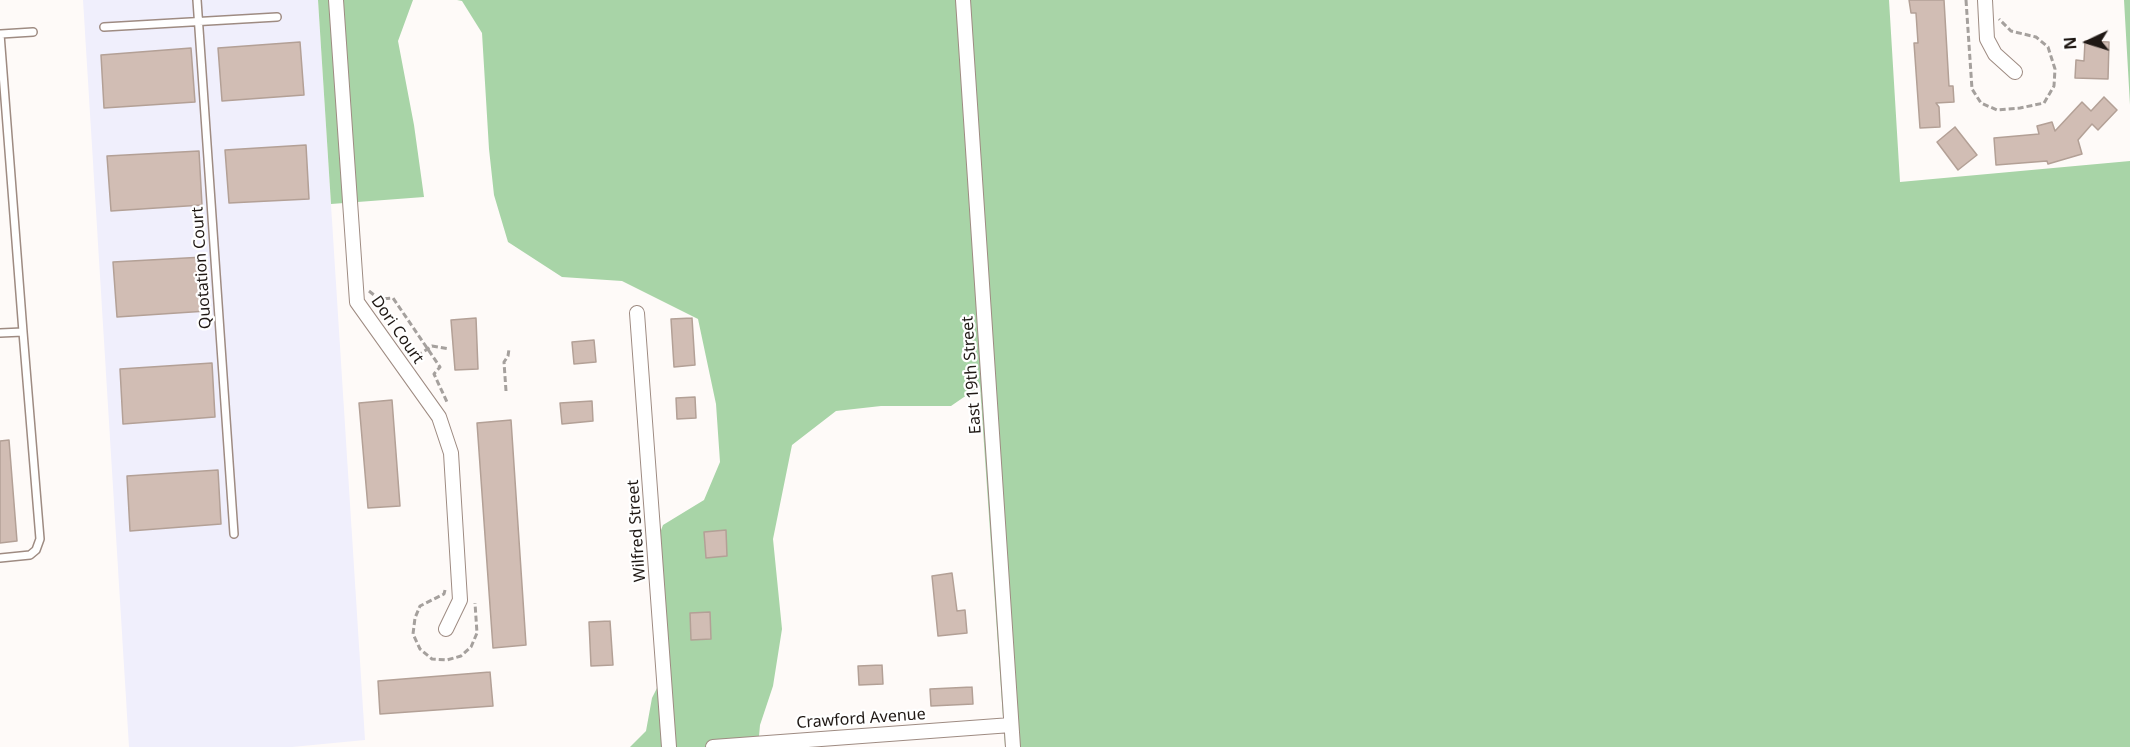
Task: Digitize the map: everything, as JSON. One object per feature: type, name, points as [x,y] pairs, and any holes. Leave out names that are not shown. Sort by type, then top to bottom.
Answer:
[{"type":"street","name":"Dori Court","points":[[336,0],[357,302],[439,417],[451,453],[460,600],[446,629]]},
{"type":"street","name":"East 19th Street","points":[[963,0],[1013,747]]},
{"type":"street","points":[[1985,0],[1987,39],[1995,54],[2015,72]]},
{"type":"street","name":"Wilfred Street","points":[[637,313],[669,747]]},
{"type":"street","name":"Crawford Avenue","points":[[713,747],[1011,724]]},
{"type":"lane","name":"Quotation Court","points":[[197,0],[234,534]]},
{"type":"lane","points":[[104,27],[277,17]]},
{"type":"lane","points":[[0,558],[30,555],[36,550],[40,539],[0,34],[33,32]]},
{"type":"lane","points":[[0,333],[23,332]]},
{"type":"path","points":[[368,285],[369,290],[379,299],[393,298],[440,368],[435,374],[448,404]]},
{"type":"path","points":[[417,356],[432,346],[449,349]]},
{"type":"path","points":[[506,391],[504,362],[508,356],[508,349]]},
{"type":"path","points":[[498,362],[504,362]]},
{"type":"path","points":[[420,391],[436,378]]},
{"type":"path","points":[[446,586],[444,594],[420,606],[415,618],[413,634],[420,649],[432,659],[447,660],[461,656],[471,647],[477,633],[474,599]]},
{"type":"shaded area","points":[[83,0],[318,0],[365,740],[292,747],[129,747]]},
{"type":"green space","points":[[318,0],[413,0],[398,41],[414,125],[424,197],[331,204]]},
{"type":"green space","points":[[457,0],[1889,0],[1900,182],[2130,161],[2130,747],[1005,747],[980,386],[951,406],[881,406],[836,411],[792,445],[773,539],[782,629],[773,686],[760,725],[758,747],[630,747],[646,731],[652,698],[663,676],[649,561],[663,525],[704,500],[720,462],[716,404],[698,319],[622,281],[562,277],[508,242],[494,195],[482,33],[462,1]]},
{"type":"green space","points":[[2124,0],[2130,0],[2130,105]]},
{"type":"building","points":[[1909,0],[1944,0],[1949,86],[1953,86],[1954,102],[1936,103],[1939,107],[1940,127],[1920,128],[1914,43],[1918,43],[1916,13],[1911,13]]},
{"type":"building","points":[[2085,41],[2109,42],[2108,79],[2075,78],[2076,60],[2084,61]]},
{"type":"building","points":[[300,42],[304,95],[222,101],[218,48]]},
{"type":"building","points":[[191,48],[195,102],[104,108],[101,55]]},
{"type":"building","points":[[2104,97],[2117,110],[2098,130],[2092,124],[2078,140],[2082,154],[2048,164],[2047,161],[1996,165],[1994,138],[2039,134],[2037,126],[2052,122],[2055,131],[2082,102],[2091,111]]},
{"type":"building","points":[[1955,127],[1977,155],[1958,170],[1937,142]]},
{"type":"building","points":[[306,145],[309,199],[229,203],[225,150]]},
{"type":"building","points":[[199,151],[202,205],[111,211],[107,156]]},
{"type":"building","points":[[204,257],[207,311],[117,317],[113,262]]},
{"type":"building","points":[[476,318],[478,369],[455,370],[451,320]]},
{"type":"building","points":[[692,318],[695,365],[674,367],[671,319]]},
{"type":"building","points":[[594,340],[596,362],[574,364],[572,342]]},
{"type":"building","points":[[212,363],[215,417],[123,424],[120,369]]},
{"type":"building","points":[[695,397],[696,418],[677,419],[676,398]]},
{"type":"building","points":[[392,400],[400,506],[368,508],[359,403]]},
{"type":"building","points":[[592,401],[593,421],[562,424],[560,403]]},
{"type":"building","points":[[511,420],[526,645],[493,648],[477,423]]},
{"type":"building","points":[[9,440],[17,541],[0,543],[0,441]]},
{"type":"building","points":[[218,470],[221,524],[130,531],[127,476]]},
{"type":"building","points":[[726,530],[727,556],[706,558],[704,532]]},
{"type":"building","points":[[952,573],[957,611],[965,610],[967,633],[938,636],[932,576]]},
{"type":"building","points":[[710,612],[711,639],[691,640],[690,613]]},
{"type":"building","points":[[610,621],[613,665],[591,666],[589,622]]},
{"type":"building","points":[[882,665],[883,684],[859,685],[858,666]]},
{"type":"building","points":[[490,672],[493,706],[380,714],[378,681]]},
{"type":"building","points":[[972,687],[973,704],[931,706],[930,689]]}]
